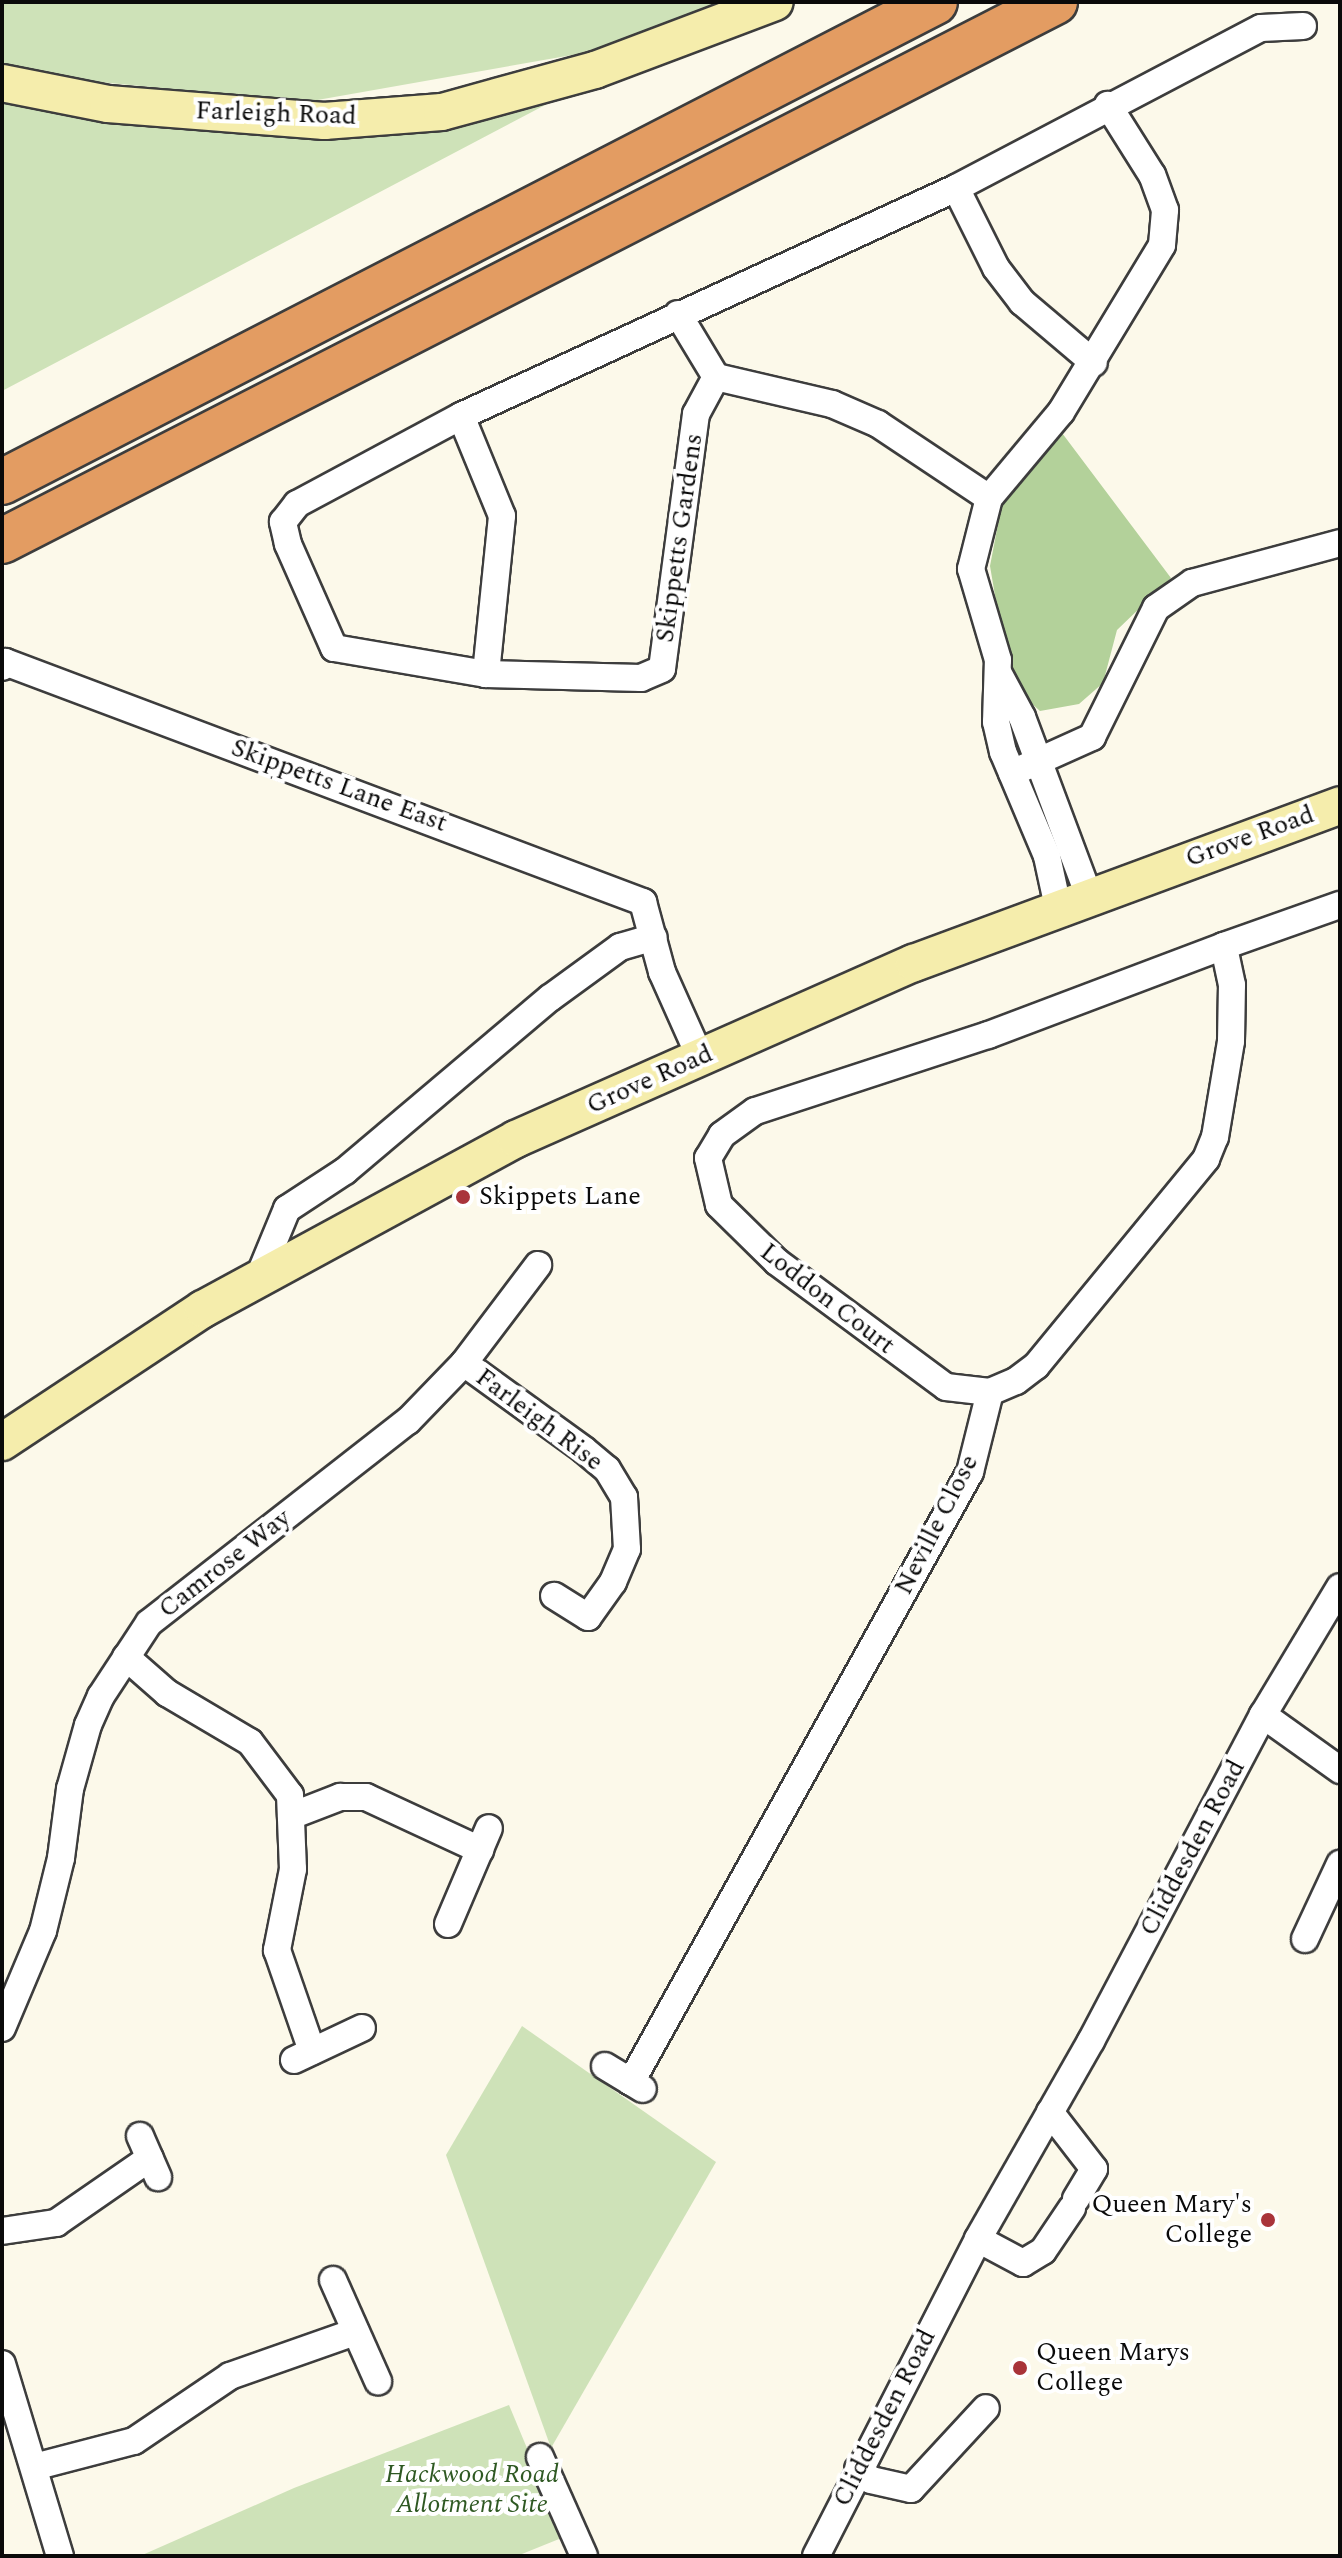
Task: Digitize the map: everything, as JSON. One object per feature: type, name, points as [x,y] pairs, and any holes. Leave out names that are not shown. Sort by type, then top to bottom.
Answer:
[{"type":"highway","points":[[2,482],[935,2]]},
{"type":"highway","points":[[2,541],[1055,2]]},
{"type":"street","name":"Farleigh Road","points":[[2,83],[108,104],[324,121],[442,112],[595,70],[775,2]]},
{"type":"street","name":"Skippetts Gardens","points":[[716,377],[696,414],[662,669],[641,678],[486,674],[334,648],[283,522],[297,504],[461,416],[956,188],[1108,105],[1261,28],[1303,26]]},
{"type":"street","points":[[1073,901],[1047,856],[1012,773],[996,722],[999,674],[988,613],[971,569],[989,498],[1061,412],[1094,363],[1162,245],[1165,210],[1152,175],[1108,105]]},
{"type":"street","points":[[956,188],[996,268],[1022,302],[1094,363]]},
{"type":"street","points":[[678,314],[716,377],[832,404],[878,424],[989,498]]},
{"type":"street","points":[[461,416],[502,516],[486,674]]},
{"type":"street","points":[[1012,773],[1092,737],[1156,608],[1192,583],[1340,543]]},
{"type":"street","name":"Skippetts Lane East","points":[[2,667],[5,662],[643,902],[662,972],[700,1057]]},
{"type":"street","points":[[999,674],[1022,717],[1037,762],[1073,901]]},
{"type":"street","name":"Grove Road","points":[[2,1442],[203,1309],[516,1139],[700,1057],[1073,901],[1340,805]]},
{"type":"street","points":[[990,1392],[1036,1366],[1206,1159],[1218,1125],[1231,1041],[1232,985],[1224,946],[1340,905]]},
{"type":"street","points":[[258,1279],[287,1209],[345,1171],[550,998],[620,947],[654,937]]},
{"type":"street","name":"Loddon Court","points":[[990,1392],[946,1387],[913,1367],[745,1235],[719,1205],[708,1158],[722,1135],[755,1111],[988,1035],[1224,946]]},
{"type":"street","name":"Camrose Way","points":[[2,2028],[43,1931],[61,1858],[70,1789],[88,1725],[149,1623],[179,1595],[408,1421],[464,1363],[538,1265]]},
{"type":"street","name":"Farleigh Rise","points":[[464,1363],[607,1469],[624,1497],[627,1549],[613,1582],[588,1617],[554,1596]]},
{"type":"street","name":"Neville Close","points":[[605,2066],[637,2085],[970,1472],[990,1392]]},
{"type":"street","name":"Cliddesden Road","points":[[816,2556],[978,2239],[1050,2112],[1263,1715],[1330,1628],[1340,1587]]},
{"type":"street","points":[[126,1657],[167,1693],[250,1742],[290,1795],[293,1869],[277,1950],[303,2056],[362,2028]]},
{"type":"street","points":[[1263,1715],[1340,1770]]},
{"type":"street","points":[[291,1816],[340,1797],[366,1797],[484,1839],[448,1924]]},
{"type":"street","points":[[1305,1939],[1340,1864]]},
{"type":"street","points":[[978,2239],[1029,2273],[1094,2169],[1050,2112]]},
{"type":"street","points":[[2,2231],[56,2223],[149,2157]]},
{"type":"street","points":[[333,2280],[378,2381]]},
{"type":"street","points":[[34,2467],[134,2441],[230,2376],[355,2332]]},
{"type":"street","points":[[2,2364],[60,2556]]},
{"type":"street","points":[[858,2469],[871,2480],[911,2489],[986,2408]]},
{"type":"street","points":[[540,2457],[584,2556]]},
{"type":"green space","points":[[2,2],[740,2],[578,54],[306,102],[79,80],[2,63]]},
{"type":"green space","points":[[2,96],[331,138],[549,103],[2,391]]},
{"type":"green space","points":[[1062,433],[1171,578],[1117,630],[1103,683],[1079,704],[1040,711],[1010,684],[990,566],[1004,493]]},
{"type":"green space","points":[[522,2026],[716,2162],[551,2448],[446,2155]]},
{"type":"green space","name":"Hackwood Road Allotment Site","points":[[509,2405],[564,2537],[517,2556],[140,2556],[294,2488]]},
{"type":"place","name":"Skippets Lane","points":[[463,1197]]},
{"type":"place","name":"Queen Mary's College","points":[[1268,2220]]},
{"type":"place","name":"Queen Marys College","points":[[1020,2368]]}]
